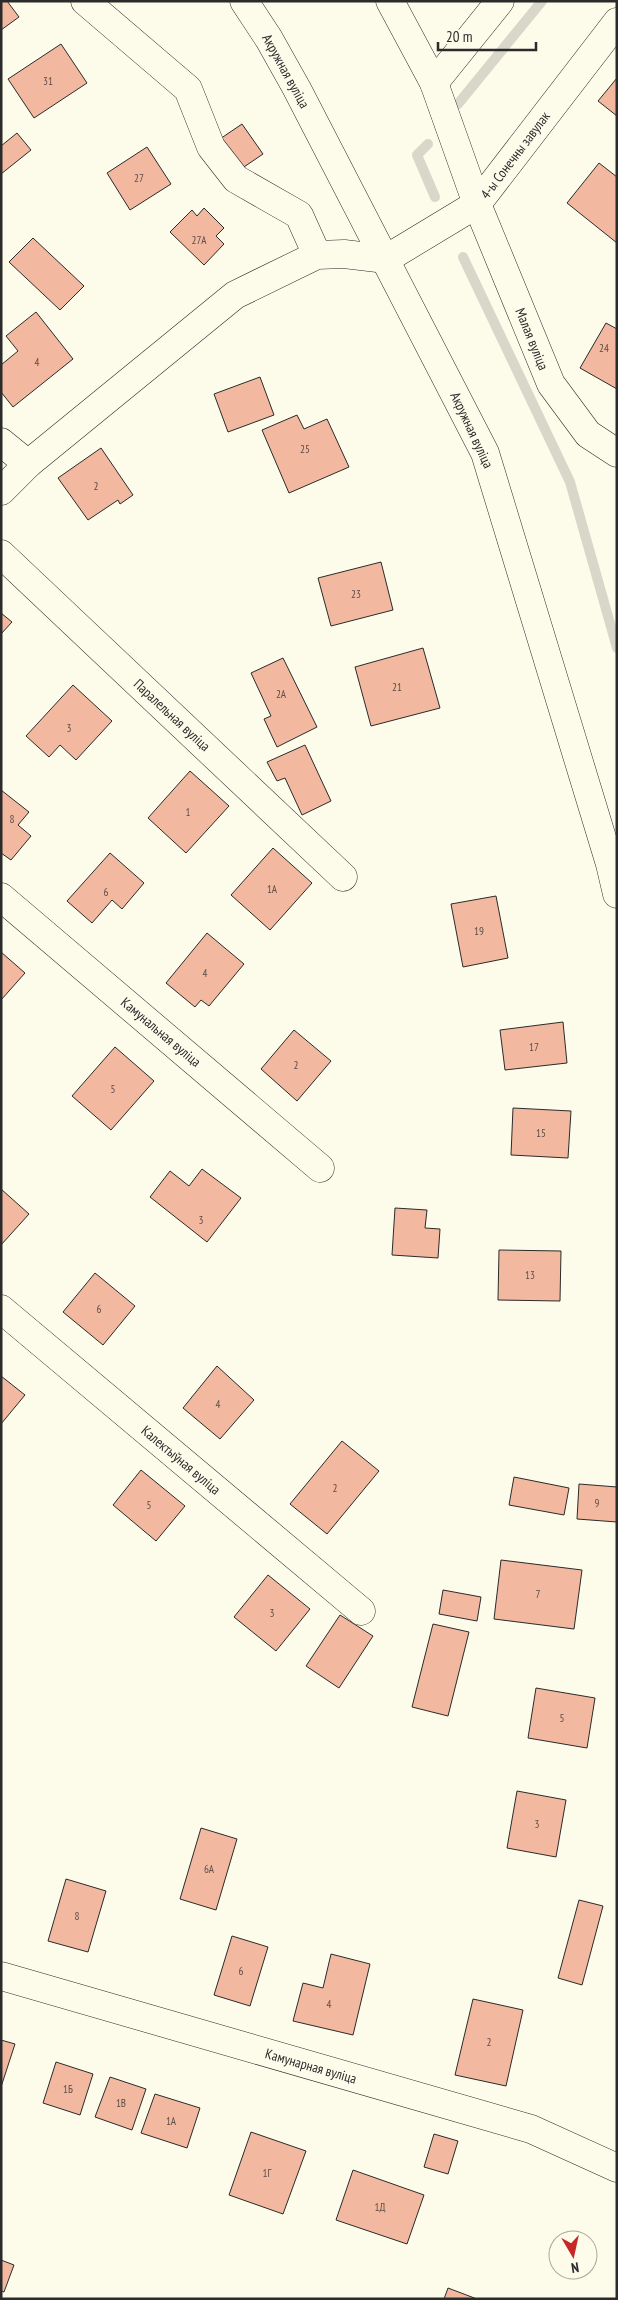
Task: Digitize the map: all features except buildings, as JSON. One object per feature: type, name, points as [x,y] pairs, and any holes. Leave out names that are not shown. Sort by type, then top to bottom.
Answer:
[{"type":"street","points":[[85,1],[188,89],[211,147],[236,179],[299,215],[317,256]]},
{"type":"street","name":"Акружная вуліца","points":[[244,1],[269,39],[297,89],[485,452],[613,864],[617,894]]},
{"type":"street","name":"Малая вуліца","points":[[390,1],[434,83],[477,204],[551,384],[588,434],[617,453]]},
{"type":"street","points":[[434,83],[500,1]]},
{"type":"street","name":"4-ы Сонечны завулак","points":[[386,259],[477,204],[617,22]]},
{"type":"street","points":[[1,491],[28,464],[235,295],[317,256],[344,254],[386,259]]},
{"type":"street","points":[[1,442],[28,464]]},
{"type":"street","name":"Паралельная вуліца","points":[[1,554],[343,877]]},
{"type":"street","name":"Камунальная вуліца","points":[[1,897],[320,1168]]},
{"type":"street","name":"Калектыўная вуліца","points":[[1,1309],[360,1611]]},
{"type":"street","name":"Камунарная вуліца","points":[[1,1976],[531,2129],[617,2168]]},
{"type":"waterway","points":[[458,104],[542,1]]},
{"type":"waterway","points":[[428,144],[417,155],[435,197]]},
{"type":"waterway","points":[[463,257],[570,482],[617,648]]}]
